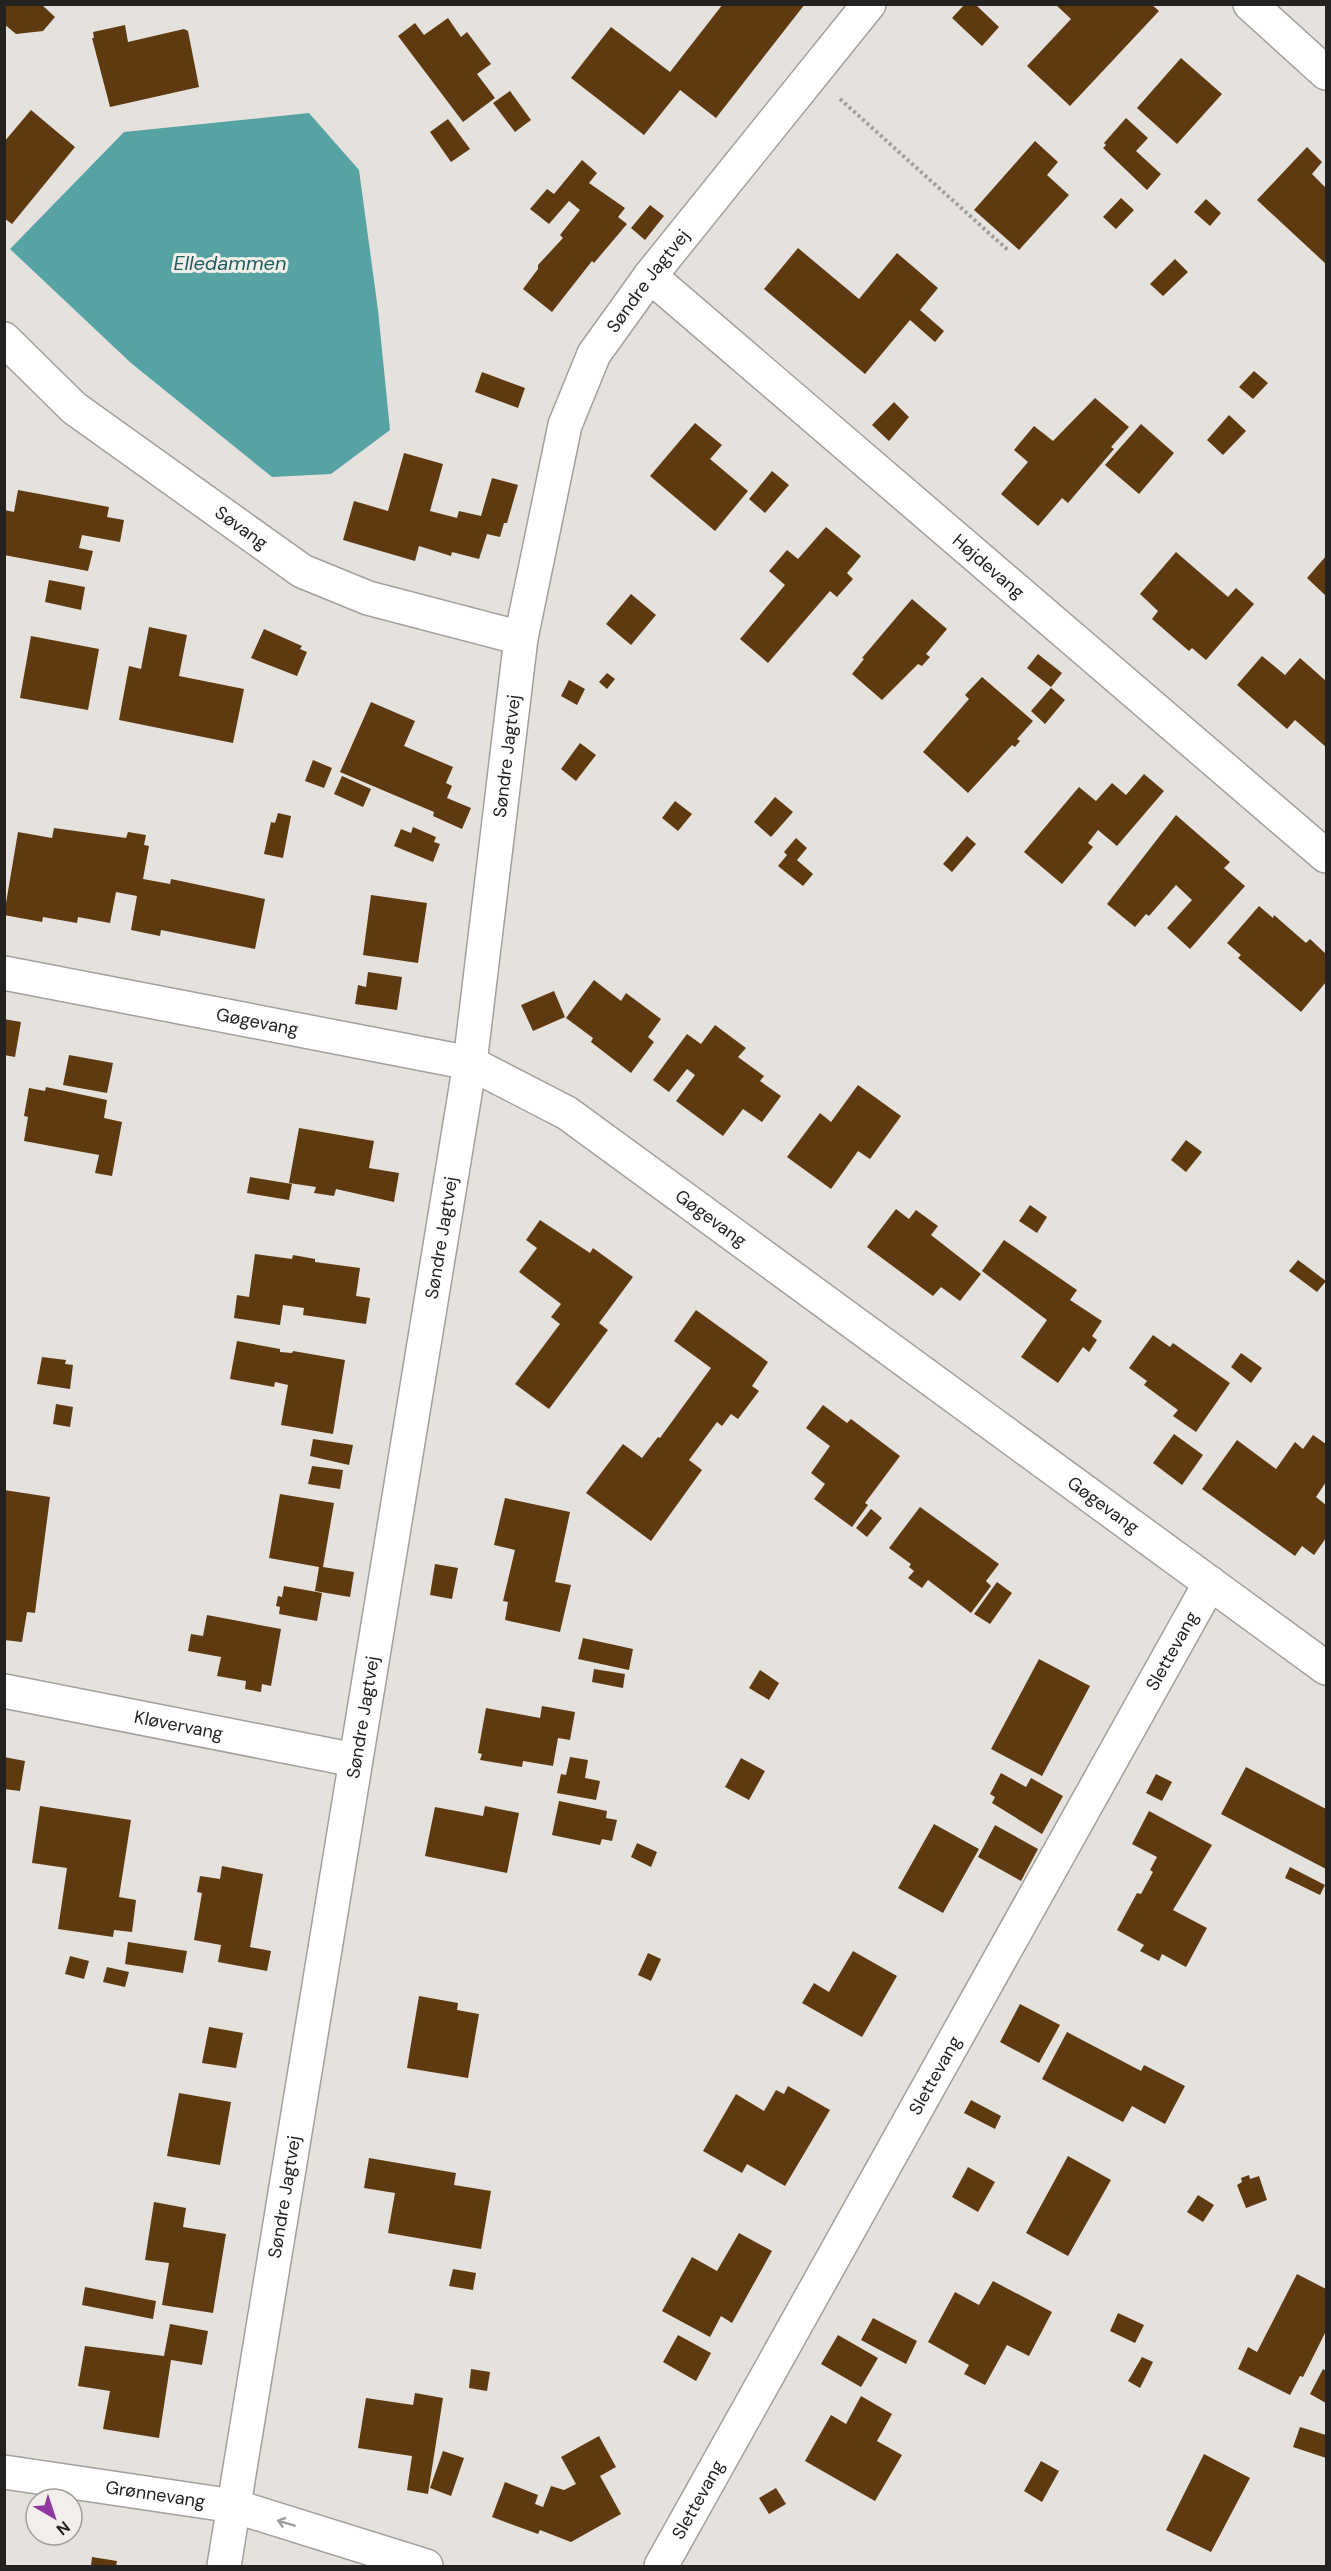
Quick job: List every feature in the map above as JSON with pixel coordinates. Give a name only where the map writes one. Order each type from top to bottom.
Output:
[{"type":"street","name":"Søndre Jagtvej","points":[[224,2566],[470,1063],[521,638],[565,425],[594,354],[650,276],[869,4]]},
{"type":"street","points":[[1250,4],[1326,73]]},
{"type":"street","name":"Højdevang","points":[[650,276],[1326,856]]},
{"type":"street","name":"Søvang","points":[[4,339],[74,408],[302,571],[368,598],[521,638]]},
{"type":"street","name":"Gøgevang","points":[[4,973],[470,1063],[567,1113],[1326,1668]]},
{"type":"street","name":"Slettevang","points":[[661,2566],[1210,1583]]},
{"type":"street","name":"Kløvervang","points":[[4,1690],[355,1760]]},
{"type":"street","name":"Grønnevang","points":[[4,2472],[234,2506]]},
{"type":"street","points":[[234,2506],[426,2566]]},
{"type":"path","points":[[813,74],[1009,251]]},
{"type":"water","name":"Elledammen","points":[[309,113],[359,170],[378,310],[390,430],[331,474],[272,477],[131,363],[10,249],[124,132]]},
{"type":"building","points":[[4,4],[41,4],[55,17],[43,31],[16,34],[4,24]]},
{"type":"building","points":[[723,4],[805,4],[716,118],[680,90],[644,135],[571,78],[611,27],[670,72]]},
{"type":"building","points":[[965,4],[975,4],[999,27],[982,46],[952,18]]},
{"type":"building","points":[[1055,4],[1151,4],[1159,11],[1070,106],[1027,66],[1071,19]]},
{"type":"building","points":[[448,18],[461,37],[467,32],[491,64],[477,74],[495,98],[463,122],[398,36],[415,23],[424,35]]},
{"type":"building","points":[[125,25],[128,42],[184,29],[188,31],[199,87],[110,107],[92,38],[94,38],[93,32]]},
{"type":"building","points":[[1181,58],[1222,94],[1177,144],[1137,108]]},
{"type":"building","points":[[510,91],[531,120],[515,132],[493,103]]},
{"type":"building","points":[[31,110],[75,147],[12,224],[4,218],[4,142]]},
{"type":"building","points":[[1126,118],[1148,138],[1136,151],[1161,174],[1147,190],[1103,148],[1106,145],[1104,143]]},
{"type":"building","points":[[448,119],[470,149],[451,162],[430,132]]},
{"type":"building","points":[[1035,141],[1058,162],[1047,175],[1069,195],[1019,250],[974,210]]},
{"type":"building","points":[[1307,147],[1322,162],[1312,174],[1326,188],[1326,264],[1257,200]]},
{"type":"building","points":[[582,160],[597,173],[589,183],[625,208],[618,217],[627,224],[594,263],[592,261],[552,312],[523,289],[538,269],[538,265],[563,238],[560,235],[580,210],[569,201],[549,224],[530,209],[547,189],[554,194]]},
{"type":"building","points":[[1121,198],[1134,210],[1116,229],[1103,217]]},
{"type":"building","points":[[1206,199],[1221,213],[1210,226],[1194,212]]},
{"type":"building","points":[[650,205],[664,216],[645,240],[631,228]]},
{"type":"building","points":[[798,248],[859,299],[897,253],[938,288],[920,310],[944,331],[935,342],[910,320],[865,374],[764,289]]},
{"type":"building","points":[[1175,259],[1188,272],[1163,296],[1150,284]]},
{"type":"building","points":[[1254,371],[1268,383],[1253,399],[1239,387]]},
{"type":"building","points":[[482,372],[525,388],[518,408],[475,392]]},
{"type":"building","points":[[1095,398],[1129,427],[1111,447],[1114,449],[1068,503],[1062,498],[1038,526],[1001,494],[1028,462],[1014,450],[1034,426],[1053,441]]},
{"type":"building","points":[[894,402],[909,417],[889,441],[872,425]]},
{"type":"building","points":[[1229,415],[1246,431],[1223,455],[1207,440]]},
{"type":"building","points":[[695,423],[722,445],[710,459],[748,491],[715,531],[650,476]]},
{"type":"building","points":[[1141,424],[1174,453],[1139,494],[1105,465]]},
{"type":"building","points":[[404,453],[443,464],[430,511],[457,518],[459,511],[481,516],[492,478],[518,485],[507,523],[504,523],[500,537],[487,534],[479,559],[452,552],[451,556],[419,546],[415,561],[343,540],[354,501],[388,511]]},
{"type":"building","points":[[772,471],[789,485],[765,513],[749,499]]},
{"type":"building","points":[[18,490],[109,507],[107,517],[124,520],[120,542],[82,535],[79,548],[93,551],[88,571],[4,555],[4,510],[14,512]]},
{"type":"building","points":[[826,527],[861,556],[847,573],[853,579],[837,597],[830,591],[768,663],[740,639],[785,585],[769,571],[787,550],[798,559]]},
{"type":"building","points":[[1176,552],[1228,597],[1236,588],[1254,604],[1206,660],[1192,648],[1189,651],[1152,619],[1158,611],[1140,594]]},
{"type":"building","points":[[1326,556],[1326,593],[1325,595],[1307,578]]},
{"type":"building","points":[[49,580],[85,587],[81,610],[45,602]]},
{"type":"building","points":[[631,594],[656,615],[631,645],[606,624]]},
{"type":"building","points":[[912,599],[947,629],[926,654],[930,657],[922,666],[918,664],[882,700],[852,674],[864,659],[862,658]]},
{"type":"building","points":[[149,627],[187,635],[179,676],[244,689],[233,743],[119,720],[129,666],[141,669]]},
{"type":"building","points":[[264,629],[302,646],[300,649],[307,652],[297,676],[251,658]]},
{"type":"building","points":[[31,636],[99,649],[88,710],[20,698]]},
{"type":"building","points":[[1038,654],[1062,673],[1051,687],[1027,668]]},
{"type":"building","points":[[1262,656],[1285,675],[1300,658],[1326,681],[1326,747],[1295,720],[1287,729],[1237,685]]},
{"type":"building","points":[[607,673],[615,679],[607,689],[599,682]]},
{"type":"building","points":[[982,677],[1033,721],[1017,739],[1020,741],[1015,747],[1012,745],[968,793],[923,752],[969,699],[965,695]]},
{"type":"building","points":[[569,680],[585,689],[577,705],[561,696]]},
{"type":"building","points":[[1051,688],[1065,700],[1045,724],[1031,711]]},
{"type":"building","points":[[371,702],[415,721],[404,746],[453,767],[446,783],[452,786],[447,798],[471,808],[462,829],[433,816],[434,812],[340,772]]},
{"type":"building","points":[[580,743],[596,755],[576,781],[561,769]]},
{"type":"building","points":[[313,760],[332,768],[324,788],[305,781]]},
{"type":"building","points":[[1144,774],[1164,791],[1117,846],[1098,830],[1088,843],[1093,847],[1062,884],[1024,852],[1079,787],[1096,801],[1112,783],[1126,795]]},
{"type":"building","points":[[342,776],[371,789],[363,807],[334,794]]},
{"type":"building","points":[[775,797],[793,812],[771,837],[754,822]]},
{"type":"building","points":[[675,801],[692,814],[678,831],[662,818]]},
{"type":"building","points":[[278,813],[291,816],[283,858],[264,854],[271,822],[275,823]]},
{"type":"building","points":[[1176,815],[1230,862],[1224,868],[1245,886],[1190,949],[1167,928],[1192,900],[1176,885],[1149,916],[1146,914],[1135,927],[1107,904]]},
{"type":"building","points":[[413,827],[436,837],[434,842],[440,844],[433,862],[394,846],[401,829],[411,833]]},
{"type":"building","points":[[54,828],[126,838],[128,832],[146,835],[144,845],[149,846],[143,879],[170,884],[171,879],[265,899],[255,949],[161,930],[160,936],[131,930],[137,896],[116,892],[110,923],[78,917],[77,923],[43,917],[42,922],[4,915],[18,832],[52,838]]},
{"type":"building","points":[[967,836],[976,844],[952,872],[943,864]]},
{"type":"building","points":[[796,838],[807,848],[797,860],[813,874],[803,886],[778,866],[787,855],[784,852]]},
{"type":"building","points":[[371,895],[427,903],[418,963],[363,955]]},
{"type":"building","points":[[1259,906],[1273,918],[1274,915],[1306,943],[1310,939],[1326,954],[1326,982],[1301,1012],[1238,958],[1241,955],[1227,943]]},
{"type":"building","points":[[368,972],[402,977],[397,1010],[355,1004],[358,985],[366,987]]},
{"type":"building","points":[[594,980],[621,1001],[626,993],[661,1019],[648,1037],[654,1042],[631,1073],[591,1042],[593,1038],[566,1018]]},
{"type":"building","points":[[554,991],[565,1017],[533,1031],[521,1005]]},
{"type":"building","points":[[4,1019],[21,1022],[15,1057],[4,1055]]},
{"type":"building","points":[[715,1025],[746,1048],[738,1057],[764,1076],[760,1081],[781,1096],[762,1122],[743,1109],[723,1136],[676,1101],[695,1075],[687,1069],[669,1092],[653,1080],[687,1034],[701,1044]]},
{"type":"building","points":[[69,1055],[113,1063],[107,1093],[63,1085]]},
{"type":"building","points":[[858,1085],[901,1116],[870,1159],[858,1151],[831,1189],[787,1157],[820,1113],[831,1122]]},
{"type":"building","points":[[46,1087],[107,1100],[104,1118],[122,1122],[112,1176],[95,1173],[99,1155],[24,1141],[28,1117],[24,1116],[29,1088],[45,1091]]},
{"type":"building","points":[[299,1128],[374,1141],[369,1168],[399,1173],[394,1202],[336,1189],[334,1196],[314,1193],[316,1187],[289,1183]]},
{"type":"building","points":[[1186,1140],[1202,1152],[1186,1172],[1171,1160]]},
{"type":"building","points":[[250,1177],[292,1184],[289,1200],[247,1193]]},
{"type":"building","points":[[1030,1205],[1047,1217],[1037,1233],[1019,1221]]},
{"type":"building","points":[[896,1209],[909,1219],[916,1210],[938,1226],[931,1235],[981,1274],[960,1301],[941,1287],[933,1296],[867,1247]]},
{"type":"building","points":[[540,1220],[590,1253],[593,1248],[633,1277],[599,1323],[608,1330],[549,1409],[515,1384],[560,1324],[551,1317],[561,1304],[519,1272],[537,1248],[526,1240]]},
{"type":"building","points":[[1004,1240],[1077,1290],[1070,1300],[1102,1321],[1092,1336],[1097,1340],[1089,1352],[1083,1347],[1058,1383],[1021,1357],[1047,1320],[982,1271]]},
{"type":"building","points":[[255,1254],[292,1259],[293,1255],[315,1259],[315,1262],[360,1268],[356,1296],[370,1298],[366,1324],[303,1315],[304,1308],[283,1305],[280,1325],[234,1318],[237,1295],[249,1297]]},
{"type":"building","points":[[1298,1260],[1326,1281],[1317,1292],[1289,1271]]},
{"type":"building","points":[[696,1310],[768,1362],[752,1386],[759,1391],[738,1419],[731,1414],[722,1426],[717,1422],[689,1460],[702,1470],[651,1541],[586,1493],[623,1444],[642,1458],[658,1437],[660,1438],[711,1368],[674,1341]]},
{"type":"building","points":[[1153,1335],[1170,1347],[1173,1343],[1230,1383],[1196,1432],[1173,1416],[1178,1410],[1144,1385],[1147,1381],[1129,1368]]},
{"type":"building","points":[[237,1341],[280,1349],[280,1352],[292,1353],[293,1351],[345,1360],[333,1434],[281,1425],[288,1385],[275,1382],[274,1387],[230,1379]]},
{"type":"building","points":[[1241,1353],[1262,1368],[1251,1383],[1231,1367]]},
{"type":"building","points":[[42,1357],[66,1360],[65,1364],[73,1365],[70,1389],[37,1384]]},
{"type":"building","points":[[56,1404],[73,1407],[70,1427],[53,1424]]},
{"type":"building","points":[[823,1405],[847,1423],[851,1419],[900,1456],[865,1503],[868,1505],[852,1527],[814,1499],[825,1484],[811,1473],[830,1446],[806,1428]]},
{"type":"building","points":[[1174,1434],[1203,1455],[1182,1485],[1153,1463]]},
{"type":"building","points":[[1313,1435],[1326,1444],[1326,1482],[1316,1497],[1326,1505],[1326,1538],[1314,1555],[1302,1546],[1295,1556],[1202,1489],[1237,1440],[1276,1469],[1295,1442],[1303,1449]]},
{"type":"building","points":[[313,1439],[353,1445],[349,1465],[310,1456]]},
{"type":"building","points":[[312,1466],[343,1470],[340,1489],[308,1484]]},
{"type":"building","points":[[4,1490],[50,1497],[35,1613],[27,1612],[22,1642],[4,1640]]},
{"type":"building","points":[[280,1494],[334,1503],[323,1567],[354,1572],[350,1597],[315,1591],[319,1567],[269,1558]]},
{"type":"building","points":[[505,1498],[570,1512],[555,1582],[571,1585],[560,1632],[505,1620],[508,1602],[503,1601],[515,1550],[494,1545]]},
{"type":"building","points":[[920,1507],[999,1564],[986,1581],[991,1586],[971,1613],[928,1580],[922,1588],[908,1578],[914,1571],[909,1567],[911,1564],[889,1548]]},
{"type":"building","points":[[871,1509],[882,1518],[867,1537],[856,1528]]},
{"type":"building","points":[[435,1564],[458,1568],[452,1599],[430,1595]]},
{"type":"building","points":[[997,1582],[1012,1593],[990,1624],[974,1614]]},
{"type":"building","points":[[284,1586],[322,1593],[317,1621],[279,1614],[280,1607],[276,1606],[278,1596],[282,1597]]},
{"type":"building","points":[[207,1615],[281,1629],[271,1686],[262,1684],[261,1692],[245,1689],[246,1681],[217,1676],[221,1657],[188,1651],[191,1634],[203,1636]]},
{"type":"building","points":[[583,1638],[633,1649],[629,1670],[578,1659]]},
{"type":"building","points":[[1039,1659],[1090,1686],[1042,1776],[991,1749]]},
{"type":"building","points":[[594,1669],[625,1674],[623,1688],[592,1682]]},
{"type":"building","points":[[760,1670],[779,1683],[769,1700],[749,1688]]},
{"type":"building","points":[[542,1706],[575,1712],[570,1740],[558,1738],[553,1766],[523,1761],[522,1767],[480,1760],[482,1754],[478,1753],[486,1708],[540,1718]]},
{"type":"building","points":[[4,1757],[25,1761],[20,1791],[4,1789]]},
{"type":"building","points":[[570,1757],[588,1760],[585,1778],[600,1781],[596,1800],[557,1793],[561,1774],[566,1775]]},
{"type":"building","points":[[741,1758],[765,1771],[749,1800],[725,1787]]},
{"type":"building","points":[[1246,1767],[1326,1809],[1326,1869],[1221,1814]]},
{"type":"building","points":[[1001,1773],[1026,1787],[1031,1778],[1063,1796],[1042,1834],[992,1803],[995,1797],[990,1794]]},
{"type":"building","points":[[1156,1774],[1172,1782],[1162,1801],[1146,1793]]},
{"type":"building","points":[[559,1801],[607,1811],[606,1818],[617,1820],[612,1841],[602,1839],[600,1845],[552,1835]]},
{"type":"building","points":[[40,1806],[131,1820],[119,1897],[136,1900],[132,1932],[114,1930],[113,1937],[58,1929],[67,1868],[32,1863]]},
{"type":"building","points":[[485,1806],[519,1813],[507,1873],[425,1856],[435,1807],[483,1816]]},
{"type":"building","points":[[1149,1811],[1212,1845],[1173,1910],[1207,1928],[1186,1967],[1162,1954],[1159,1961],[1140,1951],[1144,1945],[1117,1930],[1137,1893],[1141,1894],[1153,1872],[1150,1870],[1157,1857],[1132,1844]]},
{"type":"building","points":[[934,1824],[979,1849],[943,1913],[898,1888]]},
{"type":"building","points":[[995,1825],[1038,1849],[1021,1881],[978,1857]]},
{"type":"building","points":[[637,1843],[657,1852],[651,1867],[631,1857]]},
{"type":"building","points":[[222,1866],[263,1874],[250,1947],[271,1951],[267,1971],[218,1962],[221,1945],[194,1940],[202,1893],[197,1892],[200,1876],[220,1879]]},
{"type":"building","points":[[1290,1867],[1325,1885],[1320,1895],[1285,1878]]},
{"type":"building","points":[[128,1942],[187,1951],[183,1973],[125,1964]]},
{"type":"building","points":[[853,1951],[897,1976],[862,2037],[802,2003],[814,1983],[829,1992]]},
{"type":"building","points":[[648,1953],[661,1959],[651,1981],[638,1975]]},
{"type":"building","points":[[70,1956],[89,1961],[84,1979],[65,1974]]},
{"type":"building","points":[[107,1967],[129,1972],[125,1987],[103,1982]]},
{"type":"building","points":[[419,1996],[458,2003],[457,2010],[479,2014],[468,2078],[407,2068]]},
{"type":"building","points":[[1020,2004],[1060,2025],[1039,2063],[1000,2042]]},
{"type":"building","points":[[209,2027],[243,2033],[236,2068],[202,2063]]},
{"type":"building","points":[[1067,2032],[1141,2071],[1144,2065],[1185,2086],[1165,2124],[1132,2106],[1123,2122],[1042,2079]]},
{"type":"building","points":[[788,2086],[830,2110],[785,2186],[747,2164],[742,2173],[703,2151],[736,2094],[764,2111],[776,2090],[784,2094]]},
{"type":"building","points":[[179,2093],[231,2102],[220,2165],[167,2156]]},
{"type":"building","points":[[971,2100],[1001,2116],[995,2129],[964,2113]]},
{"type":"building","points":[[1068,2156],[1111,2180],[1068,2256],[1026,2233]]},
{"type":"building","points":[[369,2158],[456,2173],[454,2185],[491,2191],[481,2249],[388,2233],[395,2193],[364,2188]]},
{"type":"building","points":[[968,2167],[995,2182],[978,2212],[952,2197]]},
{"type":"building","points":[[1249,2175],[1250,2179],[1259,2176],[1267,2200],[1246,2208],[1237,2185],[1242,2182],[1241,2178]]},
{"type":"building","points":[[1198,2195],[1214,2205],[1203,2222],[1187,2212]]},
{"type":"building","points":[[154,2202],[186,2208],[183,2227],[226,2234],[213,2313],[162,2305],[169,2263],[145,2260]]},
{"type":"building","points":[[739,2233],[772,2251],[732,2323],[721,2316],[710,2337],[662,2311],[692,2257],[717,2271]]},
{"type":"building","points":[[453,2269],[476,2273],[473,2290],[449,2286]]},
{"type":"building","points":[[1297,2274],[1326,2289],[1326,2331],[1303,2377],[1300,2376],[1290,2395],[1238,2369],[1248,2347],[1257,2352]]},
{"type":"building","points":[[993,2281],[1052,2312],[1029,2356],[1007,2345],[985,2385],[964,2374],[969,2365],[928,2342],[955,2292],[979,2305]]},
{"type":"building","points":[[85,2287],[156,2301],[153,2319],[82,2305]]},
{"type":"building","points":[[1118,2313],[1144,2325],[1135,2343],[1110,2331]]},
{"type":"building","points":[[873,2318],[917,2341],[906,2364],[861,2340]]},
{"type":"building","points":[[170,2324],[208,2331],[202,2365],[171,2360],[159,2438],[103,2429],[110,2391],[78,2386],[85,2346],[164,2356]]},
{"type":"building","points":[[678,2335],[711,2353],[696,2381],[663,2362]]},
{"type":"building","points":[[838,2335],[878,2358],[861,2387],[821,2364]]},
{"type":"building","points":[[1142,2357],[1153,2362],[1140,2388],[1128,2381]]},
{"type":"building","points":[[471,2369],[490,2372],[487,2391],[469,2388]]},
{"type":"building","points":[[1323,2369],[1326,2371],[1326,2403],[1310,2394]]},
{"type":"building","points":[[415,2393],[443,2398],[428,2494],[407,2490],[412,2456],[358,2448],[366,2398],[413,2405]]},
{"type":"building","points":[[861,2396],[892,2414],[877,2441],[902,2455],[875,2501],[805,2461],[831,2415],[846,2424]]},
{"type":"building","points":[[1300,2427],[1326,2435],[1326,2458],[1293,2447]]},
{"type":"building","points":[[599,2436],[616,2467],[600,2476],[621,2514],[571,2542],[540,2530],[538,2534],[492,2517],[505,2482],[538,2495],[535,2504],[543,2507],[551,2486],[564,2490],[576,2484],[561,2457]]},
{"type":"building","points":[[443,2451],[464,2458],[451,2496],[430,2488]]},
{"type":"building","points":[[1204,2454],[1250,2478],[1211,2552],[1166,2530]]},
{"type":"building","points":[[1041,2461],[1059,2471],[1042,2502],[1024,2491]]},
{"type":"building","points":[[776,2488],[786,2504],[769,2514],[759,2498]]},
{"type":"building","points":[[92,2557],[117,2561],[116,2566],[91,2566]]}]
